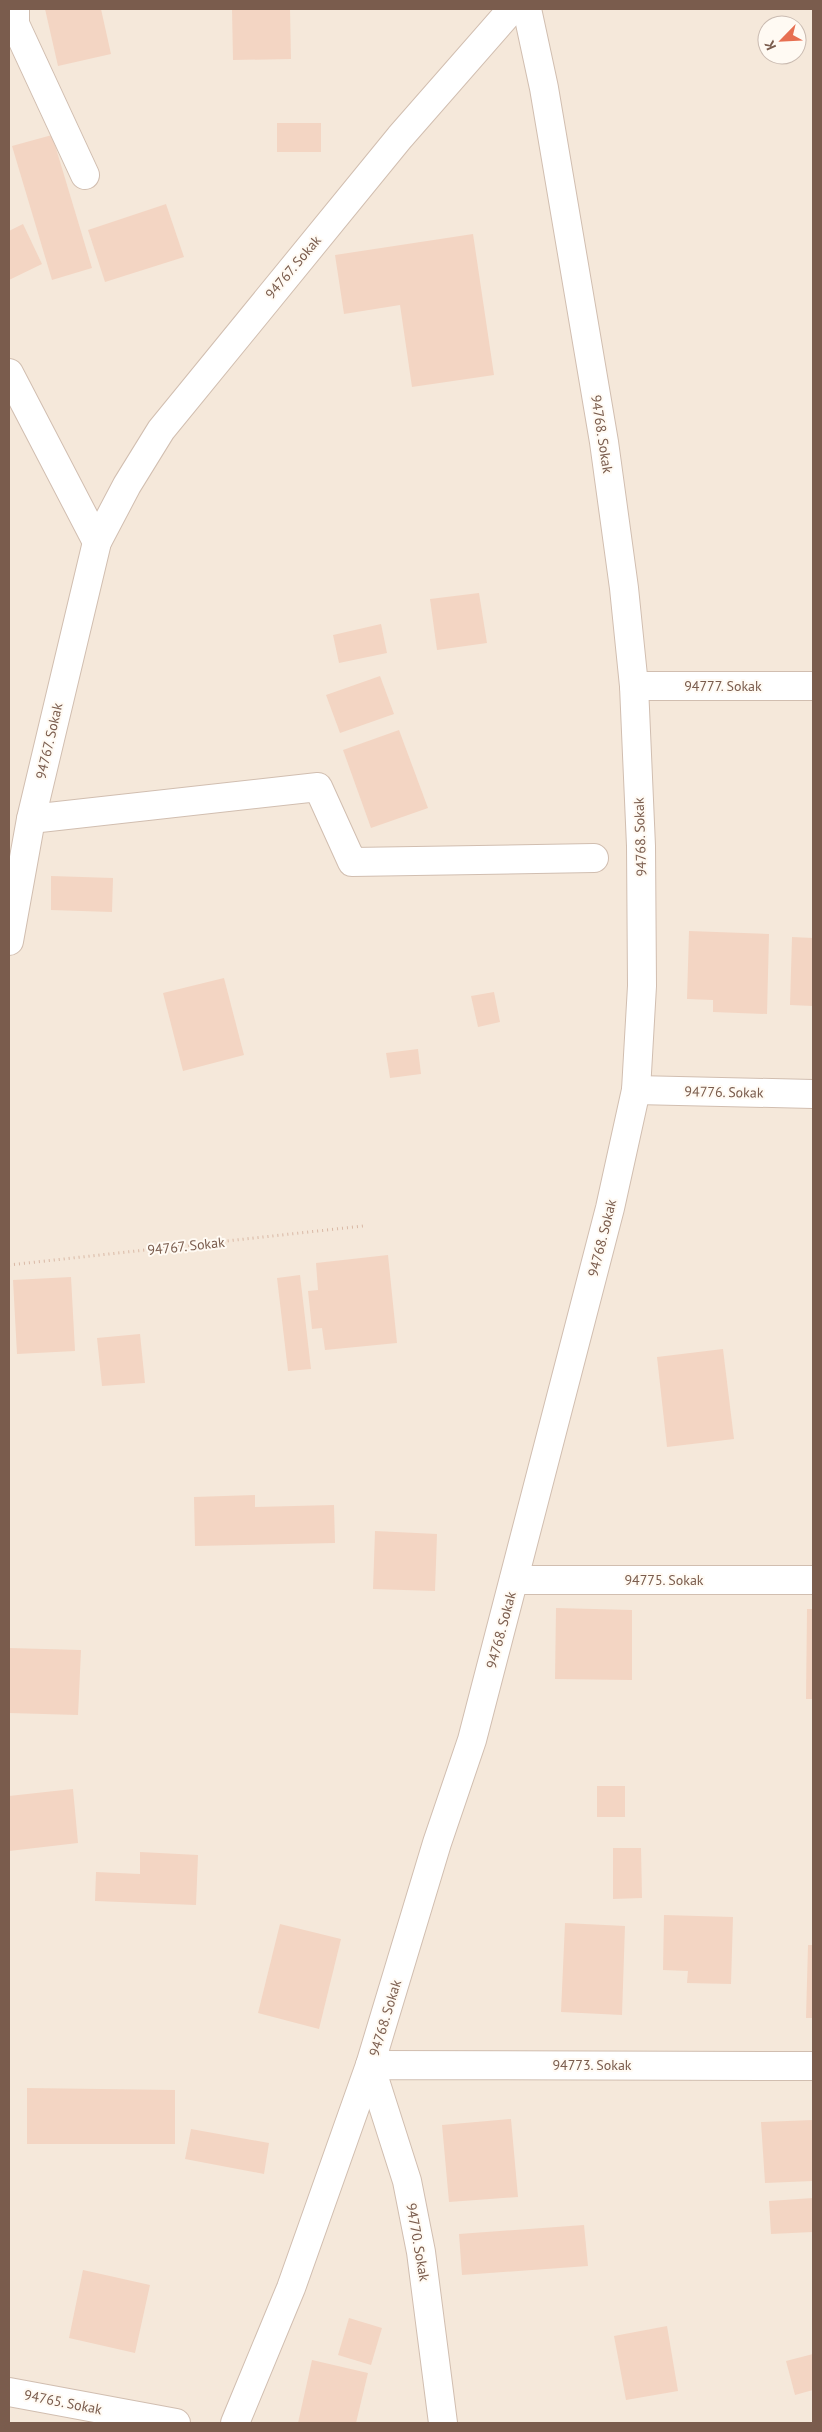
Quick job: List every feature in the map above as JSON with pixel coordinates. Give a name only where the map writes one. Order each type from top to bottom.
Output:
[{"type":"street","points":[[15,9],[15,24],[84,175]]},
{"type":"street","name":"94767. Sokak","points":[[9,941],[31,819],[97,542],[127,485],[160,430],[400,137],[512,9]]},
{"type":"street","name":"94768. Sokak","points":[[235,2423],[291,2288],[370,2065],[437,1843],[472,1740],[610,1208],[636,1090],[642,986],[641,846],[634,686],[624,588],[604,442],[544,88],[527,9]]},
{"type":"street","points":[[9,373],[97,542]]},
{"type":"street","name":"94777. Sokak","points":[[634,686],[813,686]]},
{"type":"street","points":[[31,819],[318,787],[352,862],[594,858]]},
{"type":"street","name":"94776. Sokak","points":[[636,1090],[813,1094]]},
{"type":"street","name":"94775. Sokak","points":[[514,1580],[813,1580]]},
{"type":"street","name":"94773. Sokak","points":[[370,2065],[813,2066]]},
{"type":"street","name":"94770. Sokak","points":[[370,2065],[407,2181],[421,2252],[443,2423]]},
{"type":"street","name":"94765. Sokak","points":[[9,2392],[176,2423]]},
{"type":"path","name":"94767. Sokak","points":[[9,1265],[363,1226]]},
{"type":"shaded area","points":[[9,9],[813,9],[813,2423],[9,2423]]},
{"type":"building","points":[[45,9],[101,9],[111,54],[58,66]]},
{"type":"building","points":[[232,9],[290,9],[291,59],[233,60]]},
{"type":"building","points":[[277,123],[321,123],[321,152],[277,152]]},
{"type":"building","points":[[52,135],[92,268],[52,280],[12,146]]},
{"type":"building","points":[[166,204],[184,257],[105,282],[88,230]]},
{"type":"building","points":[[23,224],[42,264],[9,280],[9,231]]},
{"type":"building","points":[[473,234],[494,375],[412,387],[400,305],[344,314],[335,255]]},
{"type":"building","points":[[479,593],[487,643],[437,650],[430,599]]},
{"type":"building","points":[[381,624],[387,653],[339,663],[333,635]]},
{"type":"building","points":[[380,676],[394,714],[340,733],[326,695]]},
{"type":"building","points":[[399,730],[428,808],[371,828],[343,750]]},
{"type":"building","points":[[51,876],[113,878],[112,912],[51,910]]},
{"type":"building","points":[[689,931],[769,934],[767,1014],[713,1012],[713,1000],[687,999]]},
{"type":"building","points":[[792,937],[813,938],[813,1006],[790,1005]]},
{"type":"building","points":[[224,978],[244,1055],[183,1071],[163,993]]},
{"type":"building","points":[[494,992],[500,1022],[478,1027],[471,996]]},
{"type":"building","points":[[418,1049],[421,1074],[390,1078],[386,1053]]},
{"type":"building","points":[[388,1255],[397,1343],[325,1350],[322,1328],[312,1329],[308,1291],[318,1290],[316,1263]]},
{"type":"building","points":[[300,1275],[311,1369],[288,1371],[277,1278]]},
{"type":"building","points":[[71,1277],[75,1351],[17,1354],[13,1280]]},
{"type":"building","points":[[140,1334],[145,1383],[102,1386],[97,1338]]},
{"type":"building","points":[[723,1349],[734,1439],[667,1447],[657,1357]]},
{"type":"building","points":[[255,1495],[255,1507],[334,1505],[335,1543],[195,1546],[194,1497]]},
{"type":"building","points":[[375,1531],[437,1534],[435,1591],[373,1589]]},
{"type":"building","points":[[556,1608],[632,1610],[632,1680],[555,1679]]},
{"type":"building","points":[[807,1609],[813,1609],[813,1699],[806,1699]]},
{"type":"building","points":[[9,1648],[81,1650],[78,1715],[9,1713]]},
{"type":"building","points":[[597,1786],[625,1786],[625,1817],[597,1817]]},
{"type":"building","points":[[73,1789],[78,1843],[9,1851],[9,1796]]},
{"type":"building","points":[[613,1848],[641,1848],[642,1898],[613,1899]]},
{"type":"building","points":[[140,1852],[198,1855],[196,1905],[95,1901],[96,1872],[140,1874]]},
{"type":"building","points":[[664,1915],[733,1917],[731,1984],[687,1983],[688,1971],[663,1970]]},
{"type":"building","points":[[565,1923],[625,1926],[622,2015],[561,2012]]},
{"type":"building","points":[[280,1924],[341,1939],[319,2029],[258,2013]]},
{"type":"building","points":[[808,1945],[813,1945],[813,2018],[806,2018]]},
{"type":"building","points":[[27,2088],[175,2090],[175,2144],[27,2144]]},
{"type":"building","points":[[511,2119],[518,2197],[449,2202],[442,2125]]},
{"type":"building","points":[[813,2120],[813,2181],[765,2183],[761,2122]]},
{"type":"building","points":[[191,2129],[269,2143],[264,2174],[185,2159]]},
{"type":"building","points":[[813,2198],[813,2232],[771,2234],[769,2201]]},
{"type":"building","points":[[584,2225],[588,2266],[462,2275],[459,2234]]},
{"type":"building","points":[[83,2270],[150,2285],[135,2353],[69,2338]]},
{"type":"building","points":[[349,2318],[382,2328],[371,2365],[338,2355]]},
{"type":"building","points":[[667,2326],[678,2391],[626,2400],[614,2336]]},
{"type":"building","points":[[813,2354],[813,2390],[795,2395],[786,2361]]},
{"type":"building","points":[[312,2360],[368,2373],[356,2423],[298,2423]]}]
